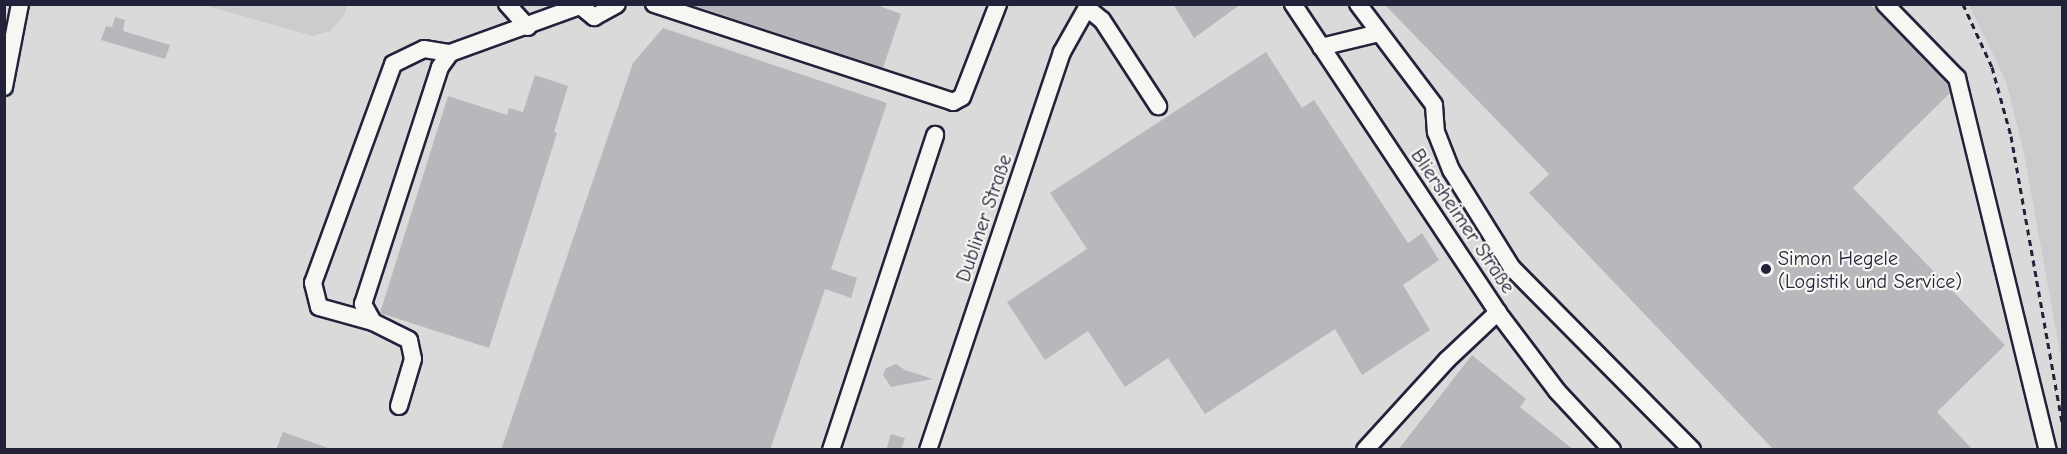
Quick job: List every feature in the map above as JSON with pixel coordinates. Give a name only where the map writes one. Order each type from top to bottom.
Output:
[{"type":"street","points":[[4,87],[20,4]]},
{"type":"street","points":[[507,4],[528,27]]},
{"type":"street","points":[[399,406],[413,359],[409,340],[373,322],[319,307],[313,283],[393,64],[424,49],[450,53],[528,27],[579,5],[594,17],[617,4]]},
{"type":"street","points":[[654,4],[953,102],[962,97],[998,4]]},
{"type":"street","name":"Bliersheimer Straße","points":[[1293,4],[1498,312],[1557,391],[1612,450]]},
{"type":"street","points":[[1358,4],[1434,105],[1436,132],[1451,170],[1512,268],[1692,450]]},
{"type":"street","points":[[1885,4],[1958,78],[2048,450]]},
{"type":"street","points":[[1088,6],[1102,20],[1158,106]]},
{"type":"street","name":"Dubliner Straße","points":[[928,450],[1062,52],[1088,6]]},
{"type":"street","points":[[1321,47],[1379,33]]},
{"type":"street","points":[[373,322],[363,304],[440,67],[450,53]]},
{"type":"street","points":[[831,450],[936,135]]},
{"type":"street","points":[[1365,450],[1447,360],[1498,312]]},
{"type":"path","points":[[1963,4],[1992,68],[2012,136],[2062,421]]},
{"type":"shaded area","points":[[4,5],[1969,5],[2006,82],[2023,149],[2062,365],[2062,449],[5,449]]},
{"type":"shaded area","points":[[204,5],[347,5],[344,16],[330,31],[313,36]]},
{"type":"shaded area","points":[[1969,5],[2062,5],[2062,365],[2023,149],[2006,82]]},
{"type":"building","points":[[689,4],[874,4],[901,14],[883,68]]},
{"type":"building","points":[[1173,4],[1241,4],[1194,38]]},
{"type":"building","name":"Simon Hegele (Logistik und Service)","points":[[1384,4],[1870,4],[1948,85],[1950,93],[1853,188],[2005,345],[1937,412],[1973,450],[1774,450],[1529,193],[1549,174]]},
{"type":"building","points":[[115,17],[125,20],[123,31],[170,45],[165,59],[101,40],[106,26],[112,27]]},
{"type":"building","points":[[663,28],[887,103],[831,269],[857,278],[851,298],[825,289],[770,450],[501,450],[633,63]]},
{"type":"building","points":[[1266,52],[1302,108],[1314,100],[1408,243],[1422,233],[1439,260],[1403,285],[1430,330],[1362,375],[1335,329],[1205,414],[1168,358],[1125,387],[1088,331],[1045,360],[1007,302],[1087,249],[1050,193]]},
{"type":"building","points":[[535,75],[568,86],[554,132],[557,133],[489,348],[380,313],[448,96],[507,115],[509,108],[523,112]]},
{"type":"building","points":[[1472,355],[1526,399],[1520,407],[1574,450],[1398,450]]},
{"type":"building","points":[[896,364],[905,370],[933,379],[891,387],[883,375],[886,368]]},
{"type":"building","points":[[283,432],[328,448],[327,450],[276,450]]},
{"type":"building","points":[[891,434],[905,438],[901,450],[886,450]]},
{"type":"place","name":"Simon Hegele (Logistik und Service)","points":[[1766,269]]}]
